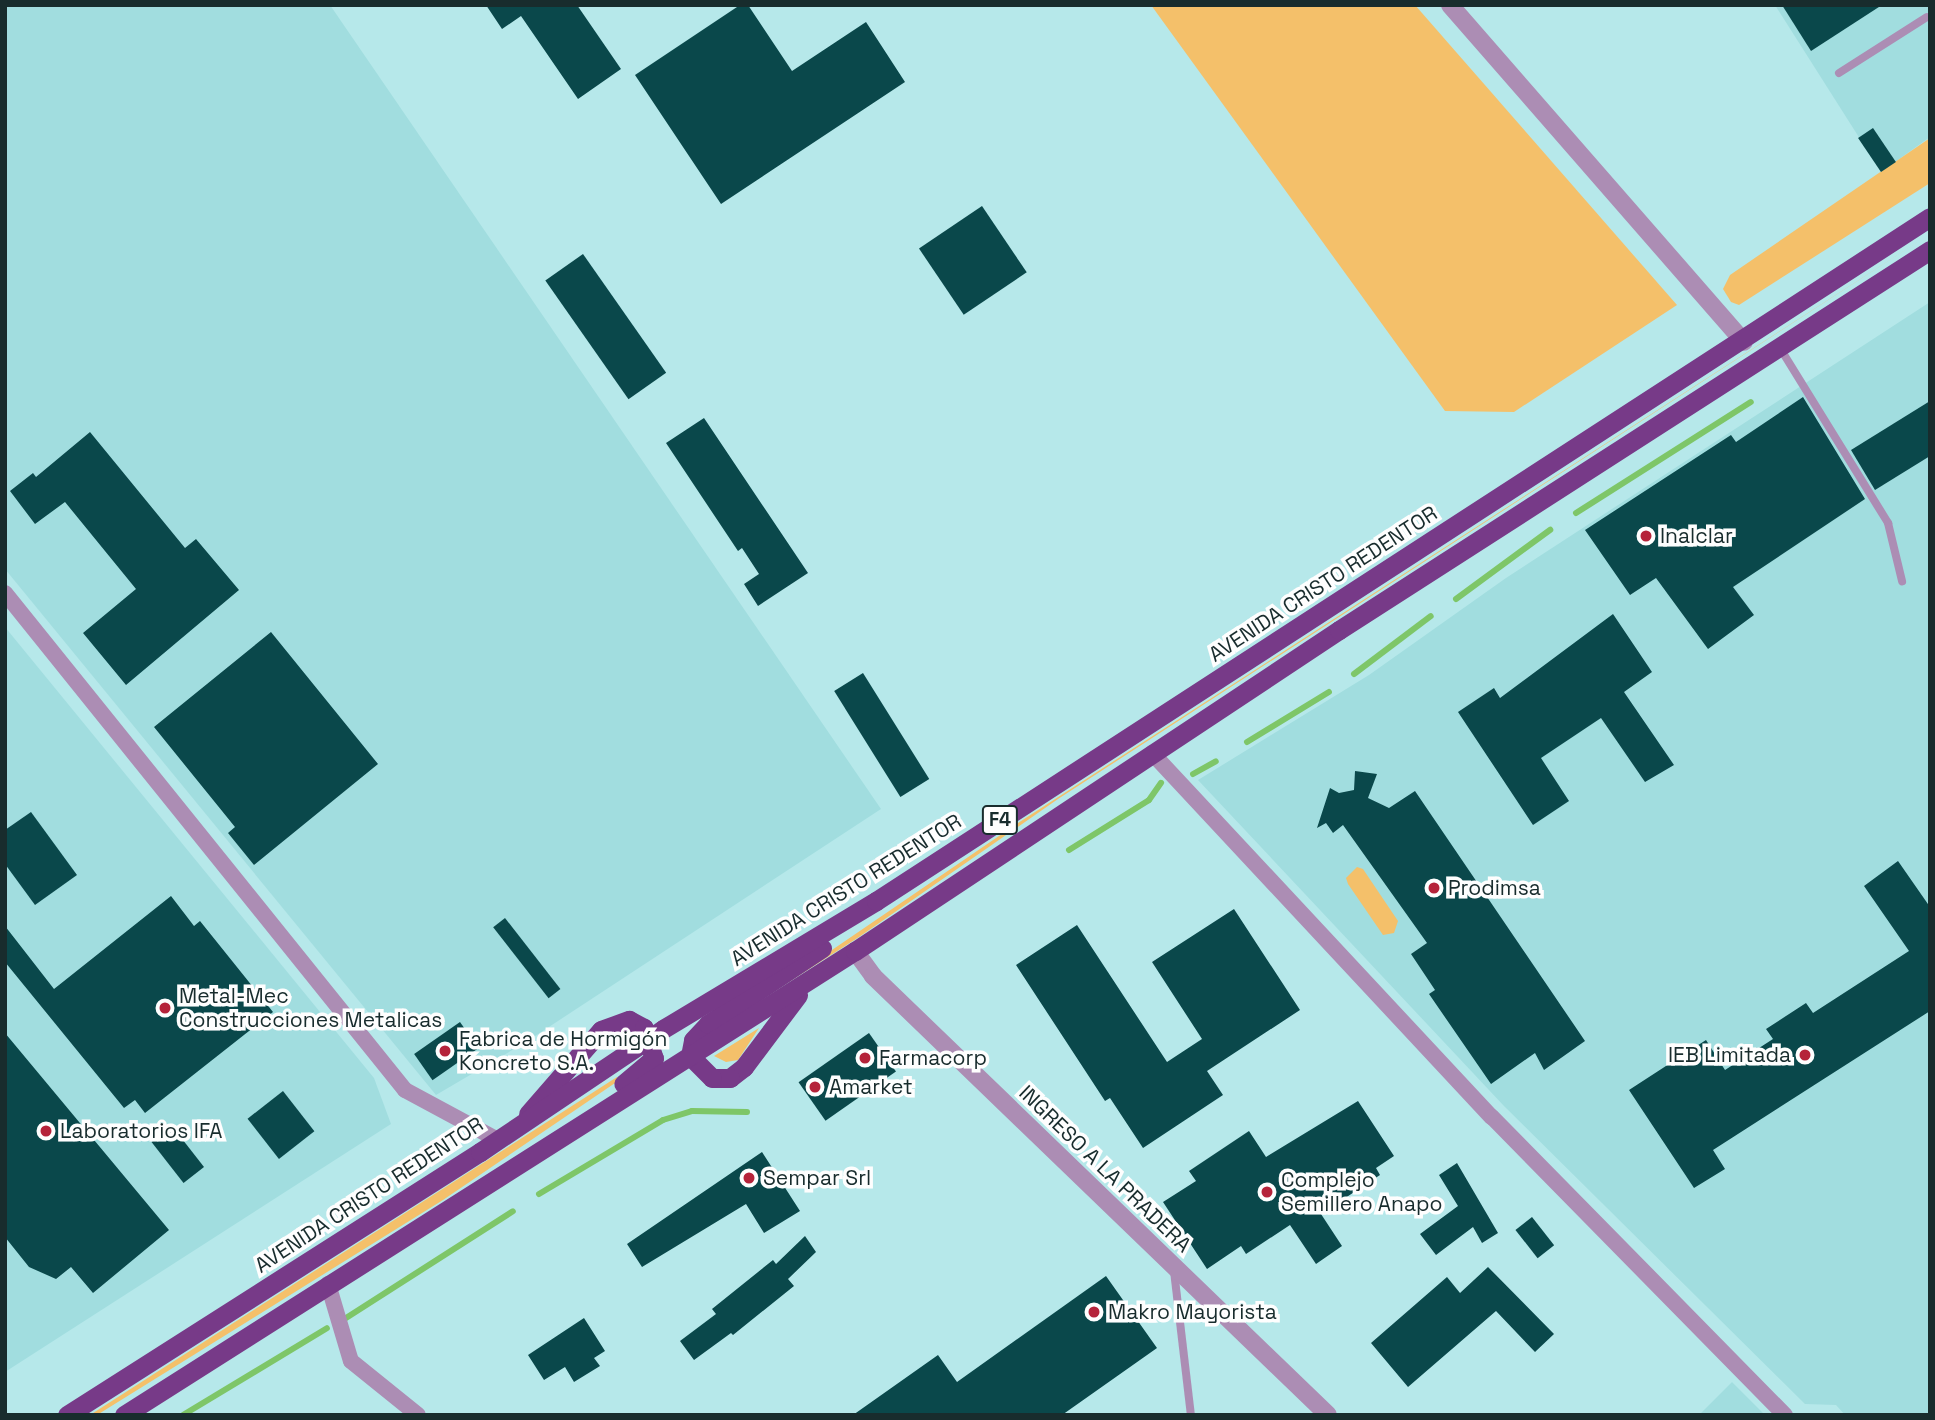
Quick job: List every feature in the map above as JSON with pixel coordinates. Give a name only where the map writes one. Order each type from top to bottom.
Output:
[{"type":"highway","name":"AVENIDA CRISTO REDENTOR","points":[[67,1415],[651,1040],[876,901],[1744,342],[1930,217]]},
{"type":"highway","name":"F4","points":[[133,1412],[328,1284],[855,951],[1152,753],[1930,250]]},
{"type":"highway","points":[[816,976],[736,1075],[725,1080],[712,1078],[690,1056],[694,1041],[708,1024],[834,940],[876,901]]},
{"type":"highway","points":[[505,1173],[561,1124],[652,1064],[651,1040],[644,1028],[629,1020],[601,1030],[519,1126]]},
{"type":"street","points":[[1450,5],[1744,342]]},
{"type":"street","points":[[5,593],[405,1090],[498,1140]]},
{"type":"street","points":[[1152,753],[1484,1108],[1785,1415]]},
{"type":"street","name":"INGRESO A LA PRADERA","points":[[855,951],[873,976],[1328,1415]]},
{"type":"street","points":[[328,1284],[351,1361],[418,1415]]},
{"type":"lane","points":[[1839,73],[1927,17]]},
{"type":"lane","points":[[1780,348],[1888,523],[1902,581]]},
{"type":"lane","points":[[1174,1268],[1191,1415]]},
{"type":"shaded area","points":[[5,5],[330,5],[881,809],[526,1042],[436,1095],[5,569]]},
{"type":"shaded area","points":[[1151,5],[1415,5],[1677,305],[1514,412],[1445,411]]},
{"type":"shaded area","points":[[1775,5],[1930,5],[1930,137],[1881,172]]},
{"type":"shaded area","points":[[1930,138],[1930,183],[1739,305],[1731,302],[1723,289],[1730,275]]},
{"type":"shaded area","points":[[1930,234],[1058,799],[859,937],[719,1027],[1018,823]]},
{"type":"shaded area","points":[[1930,302],[1930,1415],[1845,1415],[1836,1405],[1805,1404],[1504,1106],[1198,780],[1369,675],[1506,578]]},
{"type":"shaded area","points":[[5,627],[374,1078],[391,1124],[5,1372]]},
{"type":"shaded area","points":[[1357,867],[1363,869],[1398,921],[1394,933],[1383,935],[1348,884],[1346,878]]},
{"type":"shaded area","points":[[759,1028],[738,1060],[726,1062],[714,1056]]},
{"type":"shaded area","points":[[617,1077],[618,1081],[443,1200],[97,1415],[90,1415]]},
{"type":"shaded area","points":[[1732,1382],[1765,1415],[1699,1415]]},
{"type":"building","points":[[486,5],[577,5],[621,69],[578,99],[521,16],[502,29]]},
{"type":"building","points":[[740,5],[748,5],[792,71],[866,22],[905,82],[721,204],[635,75]]},
{"type":"building","points":[[1782,5],[1882,5],[1811,51]]},
{"type":"building","points":[[1873,128],[1896,162],[1881,172],[1858,138]]},
{"type":"building","points":[[982,206],[1027,272],[964,315],[919,248]]},
{"type":"building","points":[[583,254],[666,373],[628,399],[545,280]]},
{"type":"building","points":[[1803,397],[1865,499],[1733,587],[1754,615],[1708,649],[1656,578],[1630,595],[1585,530],[1731,435],[1736,442]]},
{"type":"building","points":[[1930,401],[1930,456],[1875,490],[1851,450]]},
{"type":"building","points":[[704,418],[808,573],[758,606],[744,584],[759,574],[742,548],[738,551],[666,443]]},
{"type":"building","points":[[90,432],[185,548],[196,539],[239,590],[126,685],[83,633],[136,589],[65,502],[35,524],[10,491],[33,473],[36,477]]},
{"type":"building","points":[[1613,614],[1652,672],[1624,692],[1674,765],[1645,782],[1601,718],[1541,758],[1569,801],[1533,825],[1458,712],[1494,688],[1500,698]]},
{"type":"building","points":[[271,632],[378,764],[254,865],[228,833],[235,827],[154,727]]},
{"type":"building","points":[[863,673],[929,779],[900,797],[834,691]]},
{"type":"building","name":"Prodimsa","points":[[1355,771],[1377,774],[1368,798],[1389,808],[1415,791],[1585,1041],[1544,1070],[1535,1053],[1491,1084],[1429,994],[1435,990],[1411,954],[1427,943],[1343,825],[1333,833],[1326,823],[1317,828],[1330,788],[1339,793],[1354,790]]},
{"type":"building","points":[[31,812],[77,875],[35,905],[5,864],[5,830]]},
{"type":"building","name":"IEB Limitada","points":[[1898,861],[1930,907],[1930,1011],[1713,1150],[1725,1169],[1694,1188],[1629,1090],[1706,1040],[1725,1070],[1773,1039],[1766,1029],[1806,1003],[1813,1013],[1909,951],[1864,886]]},
{"type":"building","name":"Metal-Mec Construcciones Metalicas","points":[[171,896],[194,926],[200,921],[273,1012],[145,1113],[135,1100],[124,1108],[5,962],[5,926],[54,989]]},
{"type":"building","points":[[1234,909],[1300,1010],[1207,1071],[1223,1095],[1143,1148],[1110,1098],[1105,1101],[1016,965],[1077,925],[1167,1062],[1202,1039],[1152,962]]},
{"type":"building","points":[[505,918],[560,989],[549,998],[493,927]]},
{"type":"building","name":"Fabrica de Hormigón Koncreto S.A.","points":[[460,1022],[478,1048],[432,1080],[414,1054]]},
{"type":"building","name":"Laboratorios IFA","points":[[5,1033],[169,1230],[93,1293],[71,1267],[56,1279],[29,1267],[5,1237]]},
{"type":"building","points":[[869,1033],[896,1072],[826,1121],[799,1082]]},
{"type":"building","name":"Metal-Mec Construcciones Metalicas","points":[[283,1091],[314,1131],[279,1159],[248,1119]]},
{"type":"building","name":"Complejo Semillero Anapo","points":[[1358,1101],[1394,1156],[1376,1168],[1380,1175],[1321,1214],[1342,1246],[1316,1264],[1290,1225],[1246,1254],[1241,1246],[1207,1269],[1163,1202],[1196,1181],[1189,1171],[1249,1131],[1266,1157]]},
{"type":"building","points":[[172,1126],[204,1167],[184,1183],[152,1142]]},
{"type":"building","name":"Sempar Srl","points":[[762,1152],[800,1211],[764,1233],[746,1204],[642,1267],[627,1244]]},
{"type":"building","points":[[1457,1163],[1498,1233],[1482,1243],[1473,1227],[1436,1255],[1420,1234],[1458,1206],[1439,1175]]},
{"type":"building","points":[[1532,1217],[1554,1245],[1538,1258],[1515,1230]]},
{"type":"building","points":[[805,1236],[816,1252],[788,1279],[794,1286],[733,1335],[731,1333],[694,1360],[680,1341],[716,1314],[712,1309],[773,1260],[776,1264]]},
{"type":"building","points":[[1488,1267],[1554,1334],[1535,1352],[1496,1311],[1408,1387],[1371,1343],[1447,1277],[1460,1293]]},
{"type":"building","name":"Makro Mayorista","points":[[1106,1276],[1157,1348],[1062,1415],[853,1415],[938,1355],[957,1382]]},
{"type":"building","points":[[584,1318],[605,1351],[594,1358],[600,1366],[574,1382],[565,1367],[544,1380],[528,1355]]},
{"type":"waterway","points":[[1576,513],[1751,402]]},
{"type":"waterway","points":[[1456,599],[1550,530]]},
{"type":"waterway","points":[[1354,674],[1431,616]]},
{"type":"waterway","points":[[1247,742],[1329,692]]},
{"type":"waterway","points":[[1193,774],[1216,761]]},
{"type":"waterway","points":[[1069,850],[1149,800],[1161,783]]},
{"type":"waterway","points":[[539,1194],[663,1120],[692,1111],[747,1112]]},
{"type":"waterway","points":[[346,1318],[513,1211]]},
{"type":"waterway","points":[[183,1415],[327,1328]]},
{"type":"place","name":"Inalclar","points":[[1646,536]]},
{"type":"place","name":"Prodimsa","points":[[1434,888]]},
{"type":"place","name":"Metal-Mec Construcciones Metalicas","points":[[165,1008]]},
{"type":"place","name":"Fabrica de Hormigón Koncreto S.A.","points":[[445,1051]]},
{"type":"place","name":"IEB Limitada","points":[[1805,1055]]},
{"type":"place","name":"Farmacorp","points":[[865,1058]]},
{"type":"place","name":"Amarket","points":[[815,1087]]},
{"type":"place","name":"Laboratorios IFA","points":[[46,1131]]},
{"type":"place","name":"Sempar Srl","points":[[749,1178]]},
{"type":"place","name":"Complejo Semillero Anapo","points":[[1267,1192]]},
{"type":"place","name":"Makro Mayorista","points":[[1094,1312]]}]
